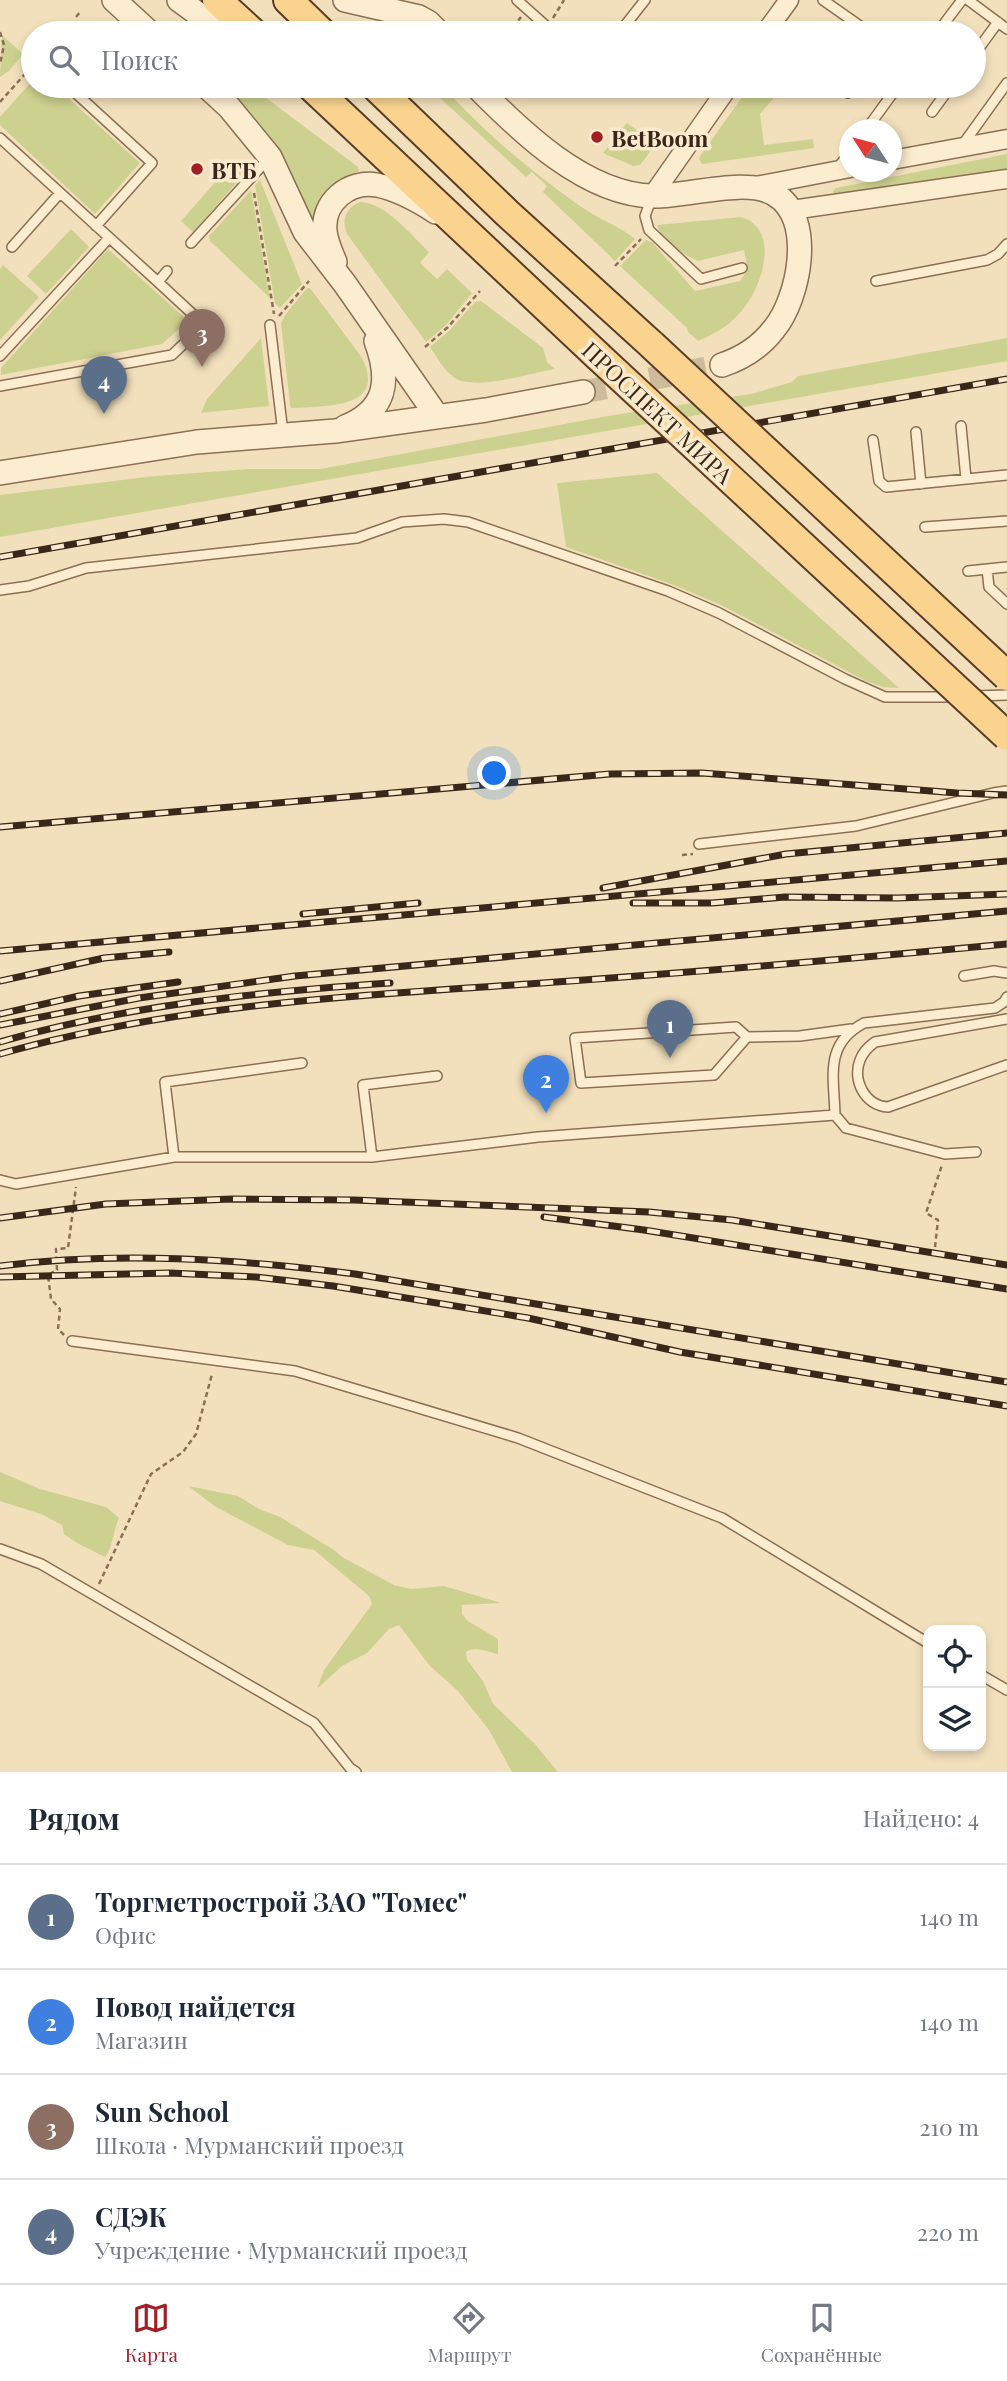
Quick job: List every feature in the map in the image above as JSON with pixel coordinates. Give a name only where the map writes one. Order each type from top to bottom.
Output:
[{"type":"main road","points":[[217,0],[240,21]]},
{"type":"main road","points":[[288,0],[310,21]]},
{"type":"main road","name":"ПРОСПЕКТ МИРА","points":[[324,98],[1007,736]]},
{"type":"main road","name":"ПРОСПЕКТ МИРА","points":[[388,98],[507,213],[1007,676]]},
{"type":"street","points":[[114,0],[137,21]]},
{"type":"street","points":[[179,0],[208,21]]},
{"type":"street","points":[[345,0],[426,21]]},
{"type":"street","points":[[774,21],[789,0]]},
{"type":"street","points":[[219,98],[270,156],[305,232],[345,284],[437,416]]},
{"type":"street","points":[[320,98],[334,107]]},
{"type":"street","points":[[405,98],[423,132]]},
{"type":"street","points":[[489,98],[520,128],[582,174],[609,189],[652,197],[751,187],[839,170]]},
{"type":"street","points":[[652,197],[721,98]]},
{"type":"street","points":[[902,158],[1007,139]]},
{"type":"street","points":[[792,210],[1006,183]]},
{"type":"street","points":[[345,284],[325,232],[329,209],[344,191],[364,184],[385,187],[428,207],[457,225]]},
{"type":"street","points":[[722,365],[747,354],[776,328],[789,305],[794,287],[799,252],[797,221],[792,210],[774,193],[751,187]]},
{"type":"street","points":[[335,431],[364,416],[380,397],[385,384],[382,358],[367,316]]},
{"type":"street","points":[[0,473],[197,442],[335,431],[583,392]]},
{"type":"lane","points":[[517,0],[541,21]]},
{"type":"lane","points":[[628,21],[645,0]]},
{"type":"lane","points":[[823,0],[853,21]]},
{"type":"lane","points":[[946,21],[962,0]]},
{"type":"lane","points":[[968,0],[1007,29]]},
{"type":"lane","points":[[986,38],[998,22]]},
{"type":"lane","points":[[961,147],[1007,83]]},
{"type":"lane","points":[[81,98],[152,163],[96,226]]},
{"type":"lane","points":[[874,119],[889,98]]},
{"type":"lane","points":[[932,112],[942,98]]},
{"type":"lane","points":[[0,138],[199,320],[193,335],[172,355],[0,386]]},
{"type":"lane","points":[[191,243],[270,156]]},
{"type":"lane","points":[[12,247],[60,194]]},
{"type":"lane","points":[[652,197],[645,216],[649,230],[701,279],[741,268]]},
{"type":"lane","points":[[0,356],[108,238]]},
{"type":"lane","points":[[876,281],[987,260],[998,254],[1007,244]]},
{"type":"lane","points":[[158,282],[167,271]]},
{"type":"lane","points":[[270,326],[283,435]]},
{"type":"lane","points":[[961,426],[966,479]]},
{"type":"lane","points":[[916,432],[921,484]]},
{"type":"lane","points":[[873,440],[879,481],[886,487],[1007,475]]},
{"type":"lane","points":[[0,590],[29,586],[86,568],[357,538],[402,522],[443,519],[468,522],[668,592],[719,613],[885,697],[1007,695]]},
{"type":"lane","points":[[925,527],[1007,521]]},
{"type":"lane","points":[[968,571],[1007,567]]},
{"type":"lane","points":[[987,569],[989,587],[1007,604]]},
{"type":"lane","points":[[699,844],[856,826],[1007,791]]},
{"type":"lane","points":[[964,976],[994,971],[1007,973]]},
{"type":"lane","points":[[747,1037],[714,1075],[581,1083],[575,1038],[736,1027],[747,1037],[800,1036],[851,1029],[864,1023],[995,1008],[1007,997]]},
{"type":"lane","points":[[1007,1019],[875,1042],[860,1059],[857,1071],[863,1093],[881,1107],[888,1107],[1007,1065]]},
{"type":"lane","points":[[851,1029],[840,1041],[834,1055],[835,1115],[846,1128],[946,1154],[976,1152]]},
{"type":"lane","points":[[174,1157],[165,1082],[302,1063]]},
{"type":"lane","points":[[372,1157],[363,1085],[437,1076]]},
{"type":"lane","points":[[0,1180],[16,1184],[174,1157],[372,1157],[538,1137],[835,1115]]},
{"type":"lane","points":[[72,1341],[295,1371],[518,1438],[722,1518],[923,1640]]},
{"type":"lane","points":[[0,1549],[41,1564],[314,1723],[356,1772]]},
{"type":"lane","points":[[986,1678],[1007,1690]]},
{"type":"path","points":[[555,21],[564,0]]},
{"type":"path","points":[[76,17],[81,11]]},
{"type":"path","points":[[0,64],[4,45],[1,34]]},
{"type":"path","points":[[0,102],[21,78]]},
{"type":"path","points":[[251,177],[275,321],[310,281]]},
{"type":"path","points":[[615,266],[640,239]]},
{"type":"path","points":[[425,347],[448,327],[480,291]]},
{"type":"path","points":[[935,1247],[938,1220],[926,1213],[946,1154]]},
{"type":"path","points":[[72,1341],[58,1329],[60,1309],[51,1299],[48,1275],[57,1270],[56,1249],[68,1248],[75,1194]]},
{"type":"path","points":[[94,1595],[151,1474],[183,1452],[195,1434],[216,1360]]},
{"type":"green space","points":[[2,35],[21,52],[21,56],[0,77]]},
{"type":"green space","points":[[21,93],[21,98],[68,98],[140,163],[95,214],[0,125],[0,117]]},
{"type":"green space","points":[[236,98],[266,98],[358,167],[359,171],[330,188],[314,218],[309,218],[291,172],[278,148]]},
{"type":"green space","points":[[440,98],[454,98],[525,165],[580,206],[635,239],[615,261],[543,192],[547,186],[532,172],[526,177]]},
{"type":"green space","points":[[741,98],[774,98],[760,114],[764,145],[813,139],[814,148],[702,164],[700,156]]},
{"type":"green space","points":[[627,123],[656,144],[640,165],[633,166],[603,153]]},
{"type":"green space","points":[[1007,154],[1007,169],[838,195],[833,191],[836,188],[866,182],[902,182],[902,175]]},
{"type":"green space","points":[[234,161],[246,172],[193,232],[181,221]]},
{"type":"green space","points":[[260,180],[302,284],[280,308],[275,303],[255,185]]},
{"type":"green space","points":[[251,190],[270,298],[210,241],[209,236]]},
{"type":"green space","points":[[360,202],[369,203],[388,214],[429,252],[420,263],[437,279],[447,269],[472,293],[446,325],[426,342],[347,234],[346,215],[351,207]]},
{"type":"green space","points":[[741,217],[753,223],[764,243],[758,283],[753,295],[731,322],[698,341],[620,266],[646,240],[652,242],[695,291],[740,281],[748,270],[744,250],[698,261],[668,242],[657,225]]},
{"type":"green space","points":[[71,229],[89,247],[46,294],[27,276]]},
{"type":"green space","points":[[108,249],[184,317],[180,328],[162,344],[1,375],[1,368]]},
{"type":"green space","points":[[3,265],[39,297],[0,340],[0,269]]},
{"type":"green space","points":[[307,288],[310,288],[360,355],[367,373],[367,386],[361,395],[350,401],[336,405],[291,408],[281,323]]},
{"type":"green space","points":[[481,301],[543,348],[547,362],[555,369],[476,383],[464,382],[451,375],[430,347],[450,330],[475,302]]},
{"type":"green space","points":[[261,338],[269,406],[201,413],[207,399]]},
{"type":"green space","points":[[1007,338],[1007,361],[0,537],[0,495],[155,476],[249,469],[320,469],[608,416],[751,394],[792,382],[798,376]]},
{"type":"green space","points":[[657,473],[899,688],[883,687],[866,681],[721,605],[671,584],[566,547],[557,483]]},
{"type":"green space","points":[[0,1472],[40,1489],[106,1507],[119,1518],[105,1557],[64,1534],[62,1525],[41,1514],[0,1501]]},
{"type":"green space","points":[[188,1486],[238,1496],[259,1509],[280,1517],[342,1557],[394,1585],[411,1589],[444,1586],[501,1603],[462,1605],[462,1614],[468,1621],[498,1639],[498,1654],[473,1649],[466,1652],[467,1660],[483,1681],[493,1704],[535,1744],[558,1772],[512,1772],[489,1730],[458,1691],[430,1666],[399,1625],[389,1629],[367,1653],[342,1666],[317,1689],[324,1670],[372,1604],[369,1596],[314,1550],[288,1545],[216,1507]]},
{"type":"tunnel","points":[[583,392],[722,365]]},
{"type":"railway","points":[[0,557],[1007,379]]},
{"type":"railway","points":[[0,827],[610,774],[702,773],[1007,795]]},
{"type":"railway","points":[[603,888],[786,854],[1007,833]]},
{"type":"railway","points":[[0,951],[1007,861]]},
{"type":"railway","points":[[633,903],[712,903],[785,897],[898,898],[1007,894]]},
{"type":"railway","points":[[303,914],[418,903]]},
{"type":"railway","points":[[0,1025],[139,998],[295,976],[1007,911]]},
{"type":"railway","points":[[0,1054],[130,1024],[262,1005],[1007,944]]},
{"type":"railway","points":[[0,981],[104,958],[169,952]]},
{"type":"railway","points":[[0,1014],[79,996],[178,982]]},
{"type":"railway","points":[[0,1042],[144,1009],[242,996],[390,983]]},
{"type":"railway","points":[[0,1218],[106,1204],[232,1199],[354,1200],[649,1212],[732,1220],[1007,1265]]},
{"type":"railway","points":[[544,1217],[644,1230],[1007,1289]]},
{"type":"railway","points":[[0,1266],[89,1259],[178,1259],[355,1274],[1007,1382]]},
{"type":"railway","points":[[0,1277],[170,1273],[256,1277],[333,1286],[528,1318],[680,1352],[1007,1406]]},
{"type":"place","name":"BetBoom","points":[[597,137]]},
{"type":"place","name":"ВТБ","points":[[197,169]]},
{"type":"place","name":"Sun School","points":[[202,367]]},
{"type":"place","name":"СДЭК","points":[[104,414]]},
{"type":"place","name":"Торгметрострой ЗАО \"Томес\"","points":[[670,1058]]},
{"type":"place","name":"Повод найдется","points":[[546,1113]]}]
